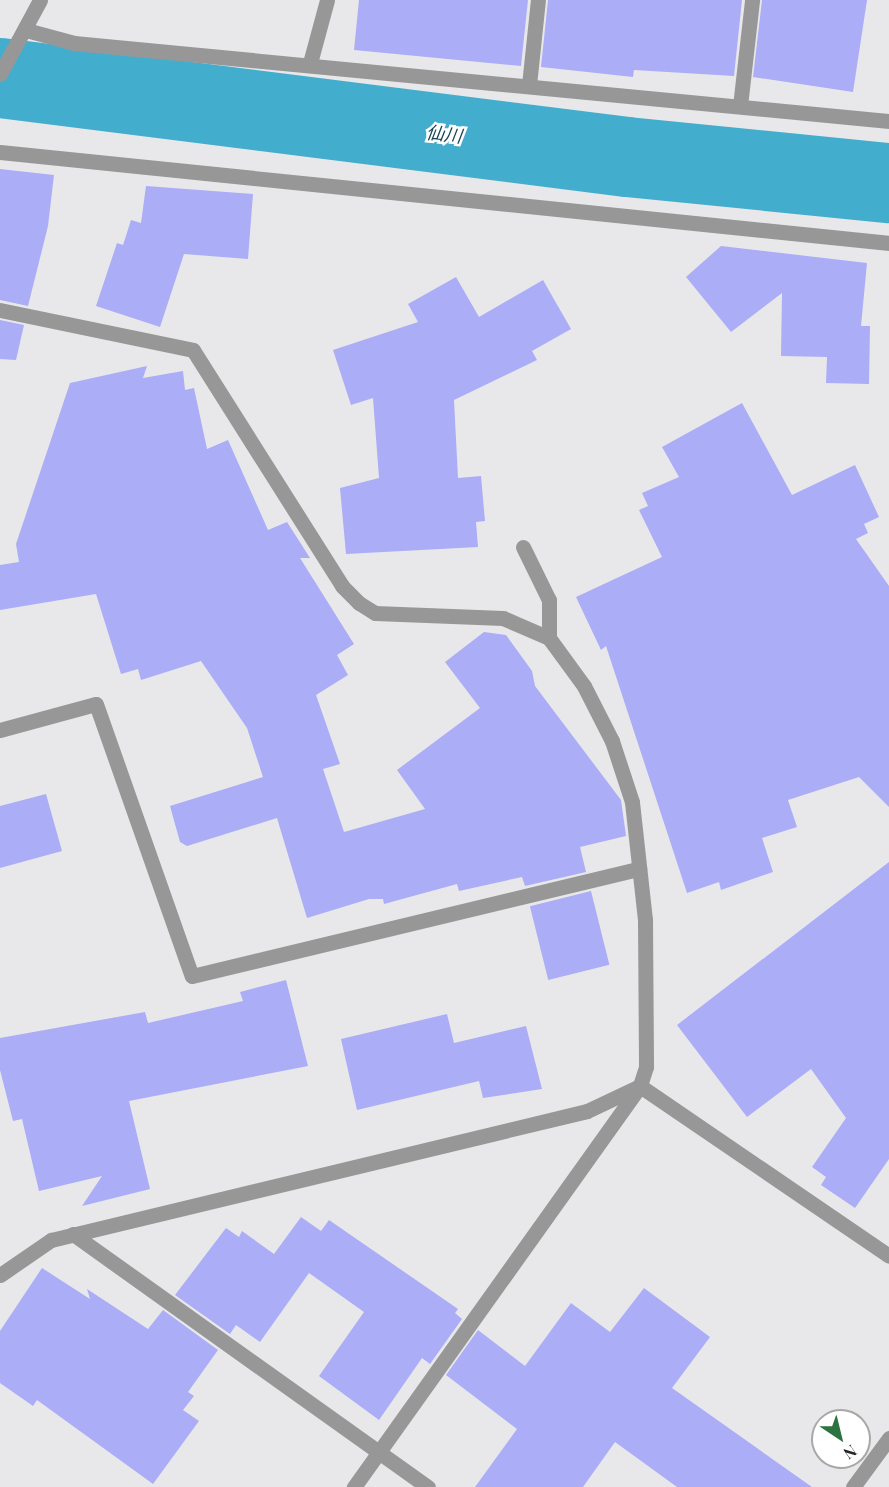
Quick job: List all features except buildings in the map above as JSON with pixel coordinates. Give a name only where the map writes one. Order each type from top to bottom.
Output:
[{"type":"street","points":[[0,74],[26,30],[40,0]]},
{"type":"street","points":[[309,63],[327,0]]},
{"type":"street","points":[[529,85],[538,0]]},
{"type":"street","points":[[740,106],[752,0]]},
{"type":"street","points":[[26,30],[74,43],[309,63],[889,121]]},
{"type":"street","points":[[0,152],[889,243]]},
{"type":"street","points":[[0,310],[192,350],[342,585],[375,612],[503,618],[549,638],[584,686],[612,741],[632,802],[639,869],[647,1026],[640,1086],[354,1487]]},
{"type":"street","points":[[523,547],[549,600],[549,638]]},
{"type":"street","points":[[0,730],[96,704],[192,976],[639,869]]},
{"type":"street","points":[[0,1275],[51,1240],[587,1111],[640,1086]]},
{"type":"street","points":[[640,1086],[889,1256]]},
{"type":"street","points":[[73,1234],[428,1487]]},
{"type":"street","points":[[853,1487],[889,1438]]},
{"type":"waterway","name":"仙川","points":[[0,78],[627,157],[889,183]]}]
